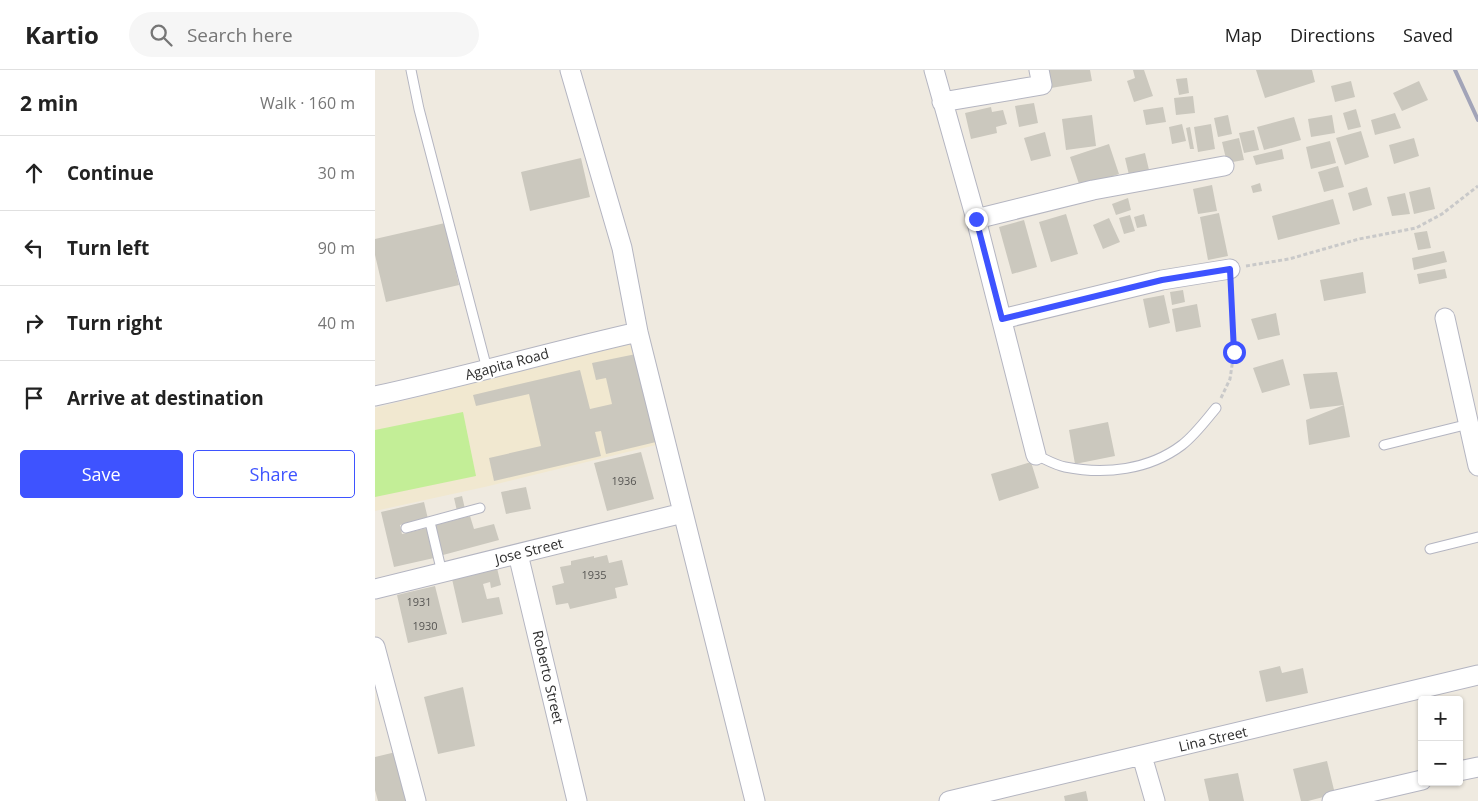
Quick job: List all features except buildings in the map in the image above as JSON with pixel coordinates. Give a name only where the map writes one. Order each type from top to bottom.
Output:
[{"type":"street","points":[[570,70],[622,248],[638,332],[755,801]]},
{"type":"street","points":[[934,70],[976,219],[1036,455]]},
{"type":"street","points":[[942,102],[1042,85],[1039,70]]},
{"type":"street","points":[[976,219],[1093,190],[1224,166]]},
{"type":"street","points":[[1002,319],[1162,280],[1230,269]]},
{"type":"street","points":[[1445,318],[1478,466]]},
{"type":"street","name":"Agapita Road","points":[[375,396],[437,383],[560,350],[638,332]]},
{"type":"street","name":"Jose Street","points":[[375,589],[683,512]]},
{"type":"street","name":"Roberto Street","points":[[518,554],[577,801]]},
{"type":"street","points":[[375,648],[415,801]]},
{"type":"street","name":"Lina Street","points":[[949,801],[1478,675]]},
{"type":"street","points":[[1142,756],[1155,801]]},
{"type":"street","points":[[1463,770],[1478,767]]},
{"type":"street","points":[[1332,801],[1418,781]]},
{"type":"lane","points":[[411,70],[419,109],[487,370]]},
{"type":"lane","points":[[1036,455],[1063,467],[1097,472],[1131,468],[1159,459],[1183,445],[1216,408]]},
{"type":"lane","points":[[1384,445],[1469,424]]},
{"type":"lane","points":[[406,528],[480,508]]},
{"type":"lane","points":[[430,522],[441,573]]},
{"type":"lane","points":[[1430,549],[1478,537]]},
{"type":"path","points":[[1216,408],[1229,379],[1234,352],[1230,269],[1289,258],[1359,239],[1416,228],[1442,214],[1478,186]]},
{"type":"shaded area","points":[[638,342],[660,444],[489,486],[375,511],[375,408]]},
{"type":"green space","points":[[463,412],[476,476],[375,497],[375,430]]},
{"type":"railway","points":[[1455,70],[1478,120]]},
{"type":"route","points":[[976,219],[1002,319],[1162,280],[1230,269],[1234,352]]}]
